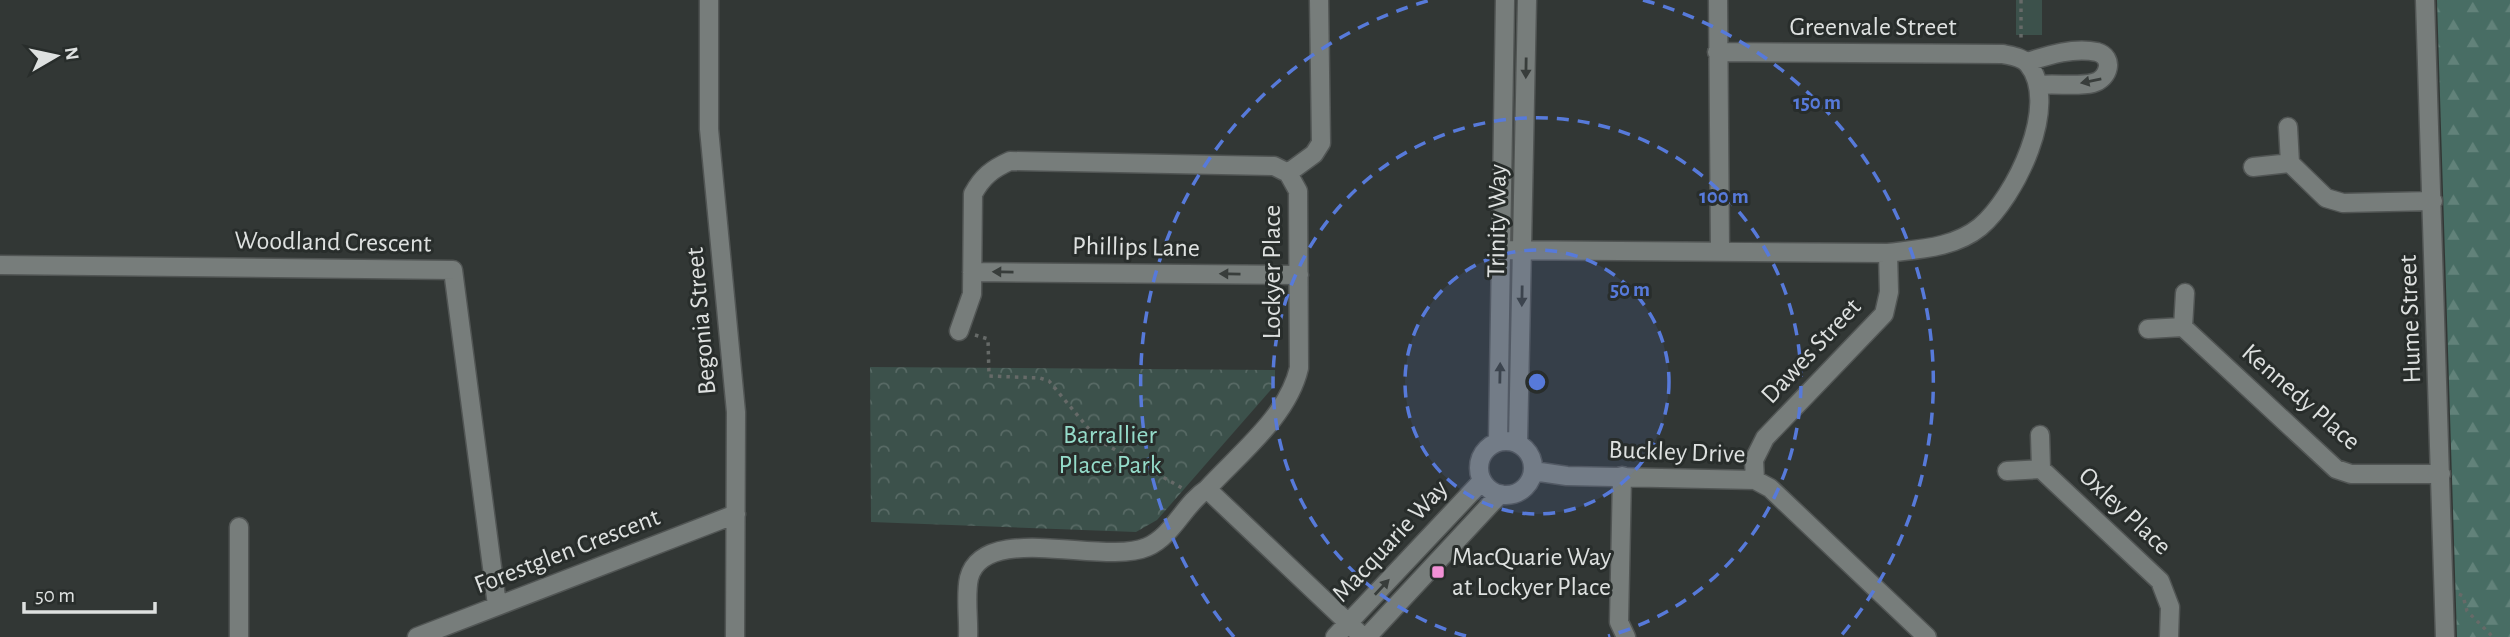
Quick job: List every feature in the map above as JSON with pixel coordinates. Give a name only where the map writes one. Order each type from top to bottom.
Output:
[{"type":"street","name":"Begonia Street","points":[[709,0],[709,129],[736,412],[736,637]]},
{"type":"street","points":[[1288,173],[1314,154],[1321,143],[1319,0]]},
{"type":"street","name":"Trinity Way","points":[[1498,441],[1505,0]]},
{"type":"street","name":"Trinity Way","points":[[1527,0],[1518,443],[1530,455],[1533,471]]},
{"type":"street","points":[[1718,0],[1720,251]]},
{"type":"street","name":"Hume Street","points":[[2425,0],[2445,637]]},
{"type":"street","name":"Greenvale Street","points":[[1717,52],[2003,54],[2023,60],[2055,52],[2095,52],[2104,55],[2108,62],[2108,71],[2103,78],[2093,83],[2039,85]]},
{"type":"street","points":[[1503,250],[1888,253],[1941,246],[1978,228],[2001,205],[2021,174],[2035,134],[2039,85],[2023,60]]},
{"type":"street","points":[[2288,127],[2290,163],[2326,198],[2343,203],[2432,201]]},
{"type":"street","name":"Lockyer Place","points":[[959,331],[972,294],[973,194],[979,182],[993,168],[1010,161],[1274,166],[1288,173],[1298,191],[1300,368],[1295,387],[1285,404],[1163,537],[1146,548],[1126,552],[1004,548],[981,557],[969,578],[968,637]]},
{"type":"street","points":[[2253,167],[2290,163]]},
{"type":"street","name":"Dawes Street","points":[[1755,480],[1754,460],[1765,438],[1884,314],[1889,292],[1888,253]]},
{"type":"street","name":"Woodland Crescent","points":[[0,265],[453,270],[497,606]]},
{"type":"street","name":"Phillips Lane","points":[[972,272],[1299,275]]},
{"type":"street","points":[[2148,329],[2183,327],[2185,293]]},
{"type":"street","name":"Kennedy Place","points":[[2183,327],[2336,469],[2351,474],[2441,474]]},
{"type":"street","name":"Oxley Place","points":[[2040,436],[2041,469],[2160,581],[2170,607],[2169,637]]},
{"type":"street","points":[[1518,443],[1498,441],[1488,447],[1481,457],[1479,470],[1482,481],[1500,494],[1521,490],[1533,471]]},
{"type":"street","name":"Oxley Place","points":[[2007,471],[2041,469]]},
{"type":"street","name":"Buckley Drive","points":[[1533,471],[1567,476],[1755,480],[1770,488],[1927,637]]},
{"type":"street","points":[[1622,476],[1619,622],[1626,637]]},
{"type":"street","name":"Macquarie Way","points":[[1335,637],[1482,481]]},
{"type":"street","points":[[1201,493],[1365,637]]},
{"type":"street","name":"Macquarie Way","points":[[1365,637],[1500,494]]},
{"type":"street","name":"Forestglen Crescent","points":[[417,637],[736,514]]},
{"type":"street","points":[[239,527],[239,637]]},
{"type":"path","points":[[2021,0],[2023,60]]},
{"type":"path","points":[[959,331],[988,339],[989,376],[1040,378],[1049,381],[1098,440],[1201,493]]},
{"type":"path","points":[[2445,587],[2463,596],[2468,611],[2493,637]]},
{"type":"green space","points":[[2016,0],[2042,0],[2042,35],[2016,35]]},
{"type":"green space","points":[[2437,0],[2510,0],[2510,637],[2457,637]]},
{"type":"green space","name":"Barrallier Place Park","points":[[870,367],[1275,370],[1275,385],[1157,520],[1136,532],[871,522]]},
{"type":"place","name":"MacQuarie Way at Lockyer Place","points":[[1438,572]]}]
